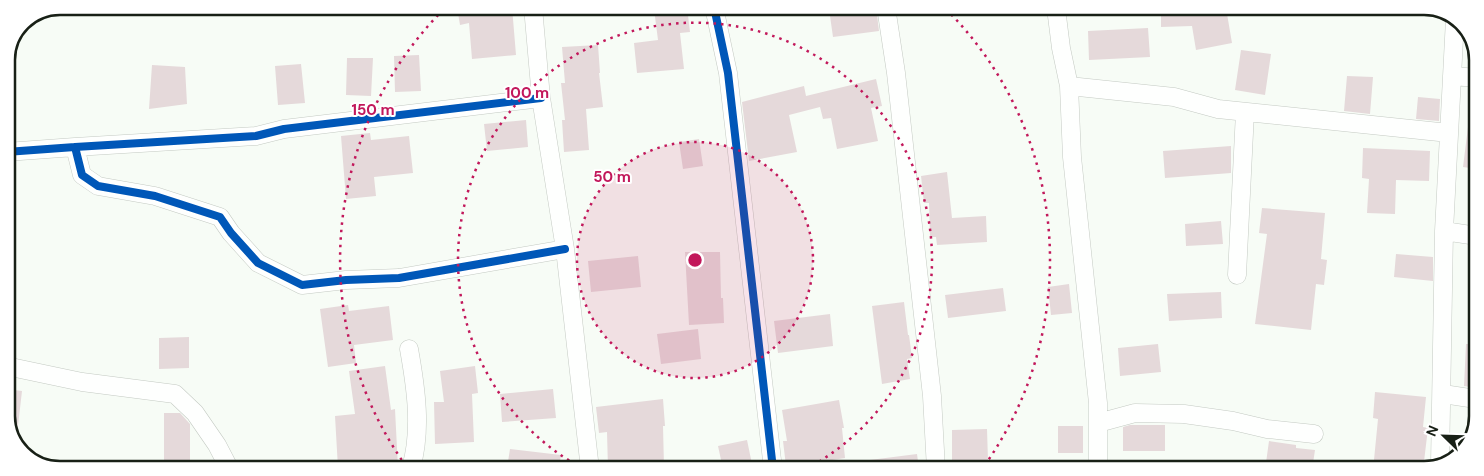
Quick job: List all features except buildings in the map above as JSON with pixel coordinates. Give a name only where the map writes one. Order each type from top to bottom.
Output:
[{"type":"street","points":[[534,15],[541,98],[565,249],[589,461]]},
{"type":"street","points":[[716,15],[728,73],[772,461]]},
{"type":"street","points":[[887,15],[896,73],[930,386],[935,461]]},
{"type":"street","points":[[1057,15],[1060,48],[1069,86],[1072,156],[1098,403],[1098,461]]},
{"type":"street","points":[[1440,458],[1444,232],[1455,27]]},
{"type":"street","points":[[1452,76],[1469,77]]},
{"type":"street","points":[[1069,86],[1174,97],[1218,109],[1450,133]]},
{"type":"street","points":[[15,151],[256,136],[284,129],[541,98]]},
{"type":"street","points":[[1237,275],[1245,112]]},
{"type":"street","points":[[75,147],[82,175],[98,186],[155,196],[220,217],[231,233],[258,263],[302,285],[346,280],[399,278],[565,249]]},
{"type":"street","points":[[1444,232],[1469,235]]},
{"type":"street","points":[[409,349],[416,388],[413,461]]},
{"type":"street","points":[[15,368],[82,382],[175,394],[195,412],[226,461]]},
{"type":"street","points":[[1442,394],[1469,398]]},
{"type":"street","points":[[1098,423],[1135,413],[1184,414],[1233,421],[1267,429],[1314,434]]},
{"type":"cycle path","points":[[716,15],[728,73],[772,461]]},
{"type":"cycle path","points":[[15,151],[256,136],[284,129],[541,98]]},
{"type":"cycle path","points":[[75,147],[82,175],[98,186],[155,196],[220,217],[231,233],[258,263],[302,285],[346,280],[399,278],[565,249]]}]
